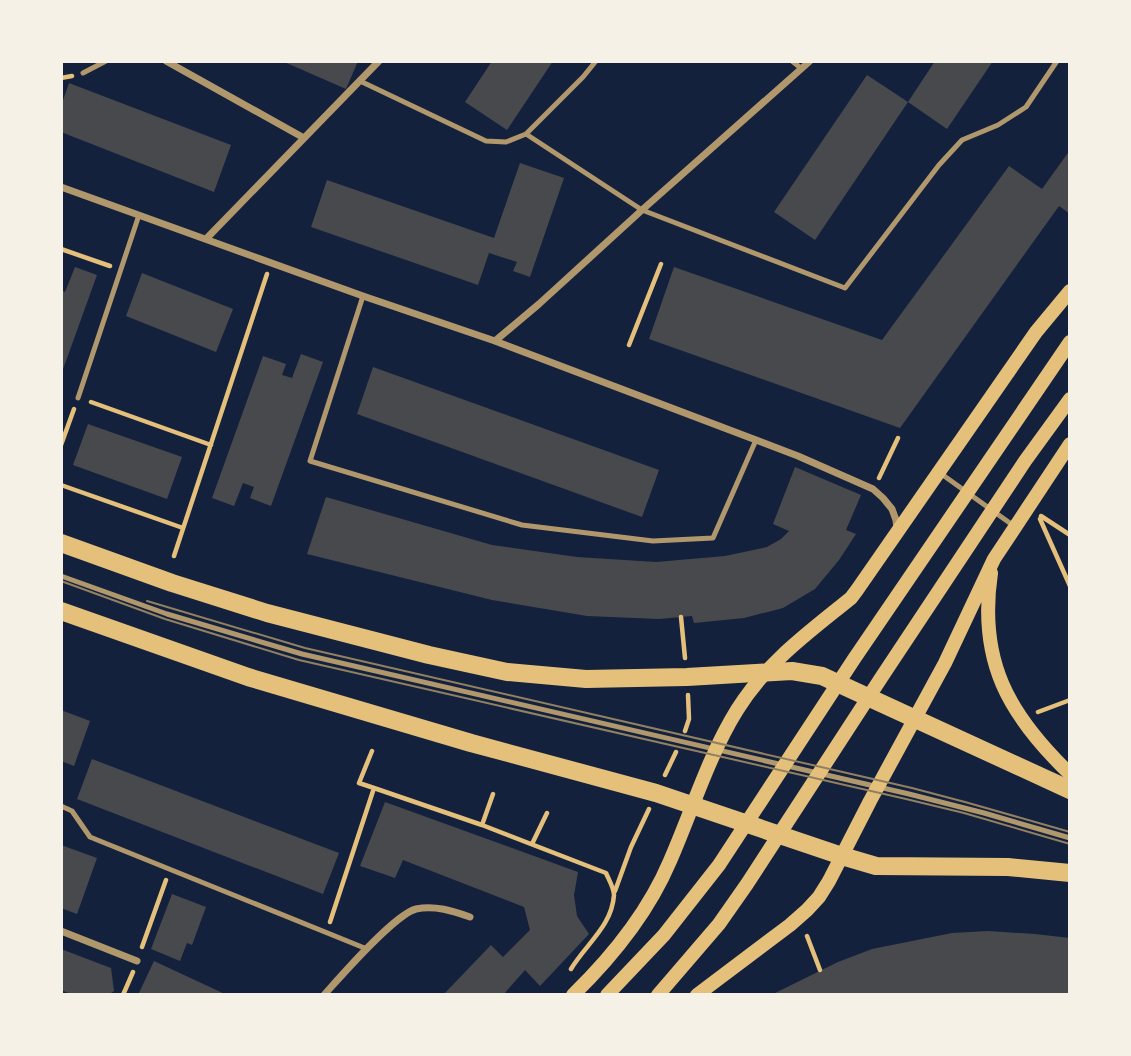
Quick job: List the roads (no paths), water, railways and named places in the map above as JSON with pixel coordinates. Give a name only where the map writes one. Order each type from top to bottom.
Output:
[{"type":"main road","points":[[573,995],[627,936],[651,899],[669,864],[715,750],[738,709],[765,671],[851,598],[872,572],[1036,332],[1070,291]]},
{"type":"main road","points":[[607,995],[664,935],[719,864],[853,659],[1070,342]]},
{"type":"main road","points":[[658,995],[719,924],[747,884],[1025,461],[1070,399]]},
{"type":"main road","points":[[696,995],[790,925],[819,897],[945,663],[994,559],[1070,443]]},
{"type":"main road","points":[[61,544],[267,613],[476,666],[541,676],[586,679],[687,677],[765,671],[792,671],[822,676],[1070,789]]},
{"type":"main road","points":[[994,559],[988,615],[996,671],[1024,724],[1070,774]]},
{"type":"main road","points":[[61,611],[292,691],[656,793],[876,866],[1008,867],[1070,873]]},
{"type":"street","points":[[166,61],[304,138]]},
{"type":"street","points":[[206,239],[379,61]]},
{"type":"street","points":[[495,341],[810,61]]},
{"type":"street","points":[[61,187],[495,341],[798,456],[873,489],[892,509],[897,535]]},
{"type":"street","points":[[324,995],[367,949],[400,918],[414,910],[430,907],[470,917]]},
{"type":"street","points":[[61,931],[137,961]]},
{"type":"lane","points":[[83,73],[106,61]]},
{"type":"lane","points":[[360,80],[486,141],[506,142],[526,134],[583,78],[596,61]]},
{"type":"lane","points":[[792,61],[802,69]]},
{"type":"lane","points":[[526,134],[642,210],[845,288],[947,156],[962,140],[998,125],[1027,107],[1057,61]]},
{"type":"lane","points":[[78,398],[139,215]]},
{"type":"lane","points":[[363,296],[310,461],[522,525],[653,541],[713,538],[756,440]]},
{"type":"lane","points":[[940,473],[1015,527]]},
{"type":"lane","points":[[61,576],[167,614],[302,654],[878,787],[1070,838]]},
{"type":"lane","points":[[61,806],[72,811],[90,837],[367,949]]},
{"type":"tram line","points":[[61,581],[165,619],[299,660],[906,799],[1070,844]]},
{"type":"tram line","points":[[147,601],[305,648],[912,788],[1070,832]]}]
